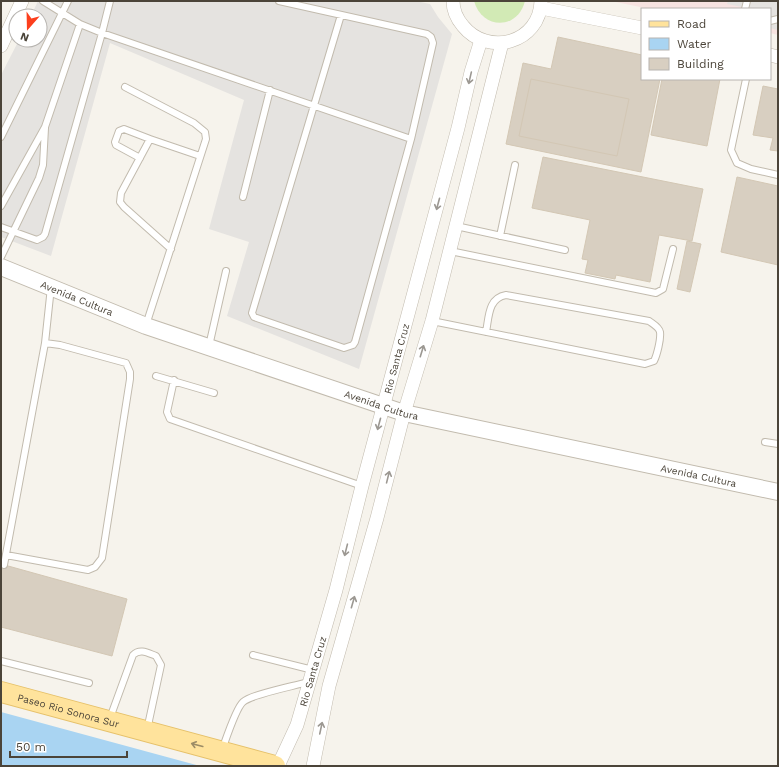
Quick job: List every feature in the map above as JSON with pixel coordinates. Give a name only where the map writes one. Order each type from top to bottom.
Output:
[{"type":"main road","name":"Paseo Rio Sonora Sur","points":[[1,692],[275,766]]},
{"type":"street","points":[[1,46],[22,1]]},
{"type":"street","points":[[453,1],[453,6],[458,20],[468,33],[481,40],[492,43],[502,43],[516,39],[528,31],[537,19],[541,4],[641,28]]},
{"type":"street","name":"Rio Santa Cruz","points":[[278,766],[297,725],[312,676],[458,128],[471,72],[481,40]]},
{"type":"street","name":"Rio Santa Cruz","points":[[313,766],[329,686],[377,518],[404,413],[432,321],[502,43]]},
{"type":"street","name":"Avenida Cultura","points":[[1,267],[146,326],[404,413],[778,492]]},
{"type":"lane","points":[[43,1],[80,24],[102,33],[411,139]]},
{"type":"lane","points":[[1,136],[68,1]]},
{"type":"lane","points":[[1,227],[37,240],[43,237],[110,1]]},
{"type":"lane","points":[[278,1],[427,34],[431,37],[433,43],[411,139],[353,345],[344,348],[254,317],[252,313],[341,15]]},
{"type":"lane","points":[[1,206],[45,127],[80,24]]},
{"type":"lane","points":[[746,80],[731,150],[737,163],[751,169],[778,175]]},
{"type":"lane","points":[[125,87],[201,128],[205,132],[206,139],[146,326]]},
{"type":"lane","points":[[243,197],[270,90]]},
{"type":"lane","points":[[1,257],[43,165],[45,127]]},
{"type":"lane","points":[[140,158],[116,145],[115,142],[119,131],[124,129],[200,156]]},
{"type":"lane","points":[[150,139],[120,193],[120,202],[171,249]]},
{"type":"lane","points":[[500,236],[515,165]]},
{"type":"lane","points":[[456,226],[565,250]]},
{"type":"lane","points":[[450,251],[656,293],[663,289],[673,249]]},
{"type":"lane","points":[[208,348],[226,271]]},
{"type":"lane","points":[[4,565],[45,344],[51,287]]},
{"type":"lane","points":[[432,321],[486,332],[645,364],[654,361],[657,356],[660,332],[656,326],[649,321],[506,295],[495,299],[492,304],[486,332]]},
{"type":"lane","points":[[6,555],[88,570],[95,567],[102,558],[130,372],[126,364],[60,345],[45,344]]},
{"type":"lane","points":[[156,376],[174,380],[214,393]]},
{"type":"lane","points":[[174,380],[167,412],[170,419],[362,486]]},
{"type":"lane","points":[[765,442],[778,444]]},
{"type":"lane","points":[[109,721],[133,655],[138,651],[141,651],[156,656],[161,665],[147,731]]},
{"type":"lane","points":[[252,655],[312,676]]},
{"type":"lane","points":[[1,661],[89,683]]},
{"type":"lane","points":[[221,752],[243,702],[252,697],[312,676]]},
{"type":"shaded area","points":[[38,1],[416,1],[430,4],[438,17],[452,34],[359,369],[227,316],[249,242],[209,229],[244,100],[110,43],[51,256],[1,237],[1,75],[15,48],[48,48],[48,8],[35,8]]},
{"type":"shaded area","points":[[611,1],[778,1],[778,35],[771,33],[771,8],[645,8]]},
{"type":"shaded area","points":[[728,1],[778,1],[778,30],[771,28],[771,8],[747,8],[727,4]]},
{"type":"green space","points":[[474,1],[525,1],[521,11],[515,17],[500,23],[484,17],[478,11]]},
{"type":"water","points":[[1,712],[200,766],[1,766]]},
{"type":"building","points":[[558,37],[641,55],[641,80],[660,80],[641,172],[506,144],[523,63],[551,69]]},
{"type":"building","points":[[531,79],[629,99],[617,156],[519,136]]},
{"type":"building","points":[[662,80],[720,80],[707,146],[651,135]]},
{"type":"building","points":[[763,86],[778,89],[778,151],[770,150],[773,138],[753,135]]},
{"type":"building","points":[[543,157],[703,189],[692,241],[659,235],[650,282],[616,275],[615,279],[585,273],[588,260],[582,259],[590,220],[532,208]]},
{"type":"building","points":[[737,177],[778,186],[778,265],[721,252]]},
{"type":"building","points":[[687,241],[701,244],[690,292],[677,289]]},
{"type":"building","points":[[1,564],[127,599],[112,656],[1,627]]}]
